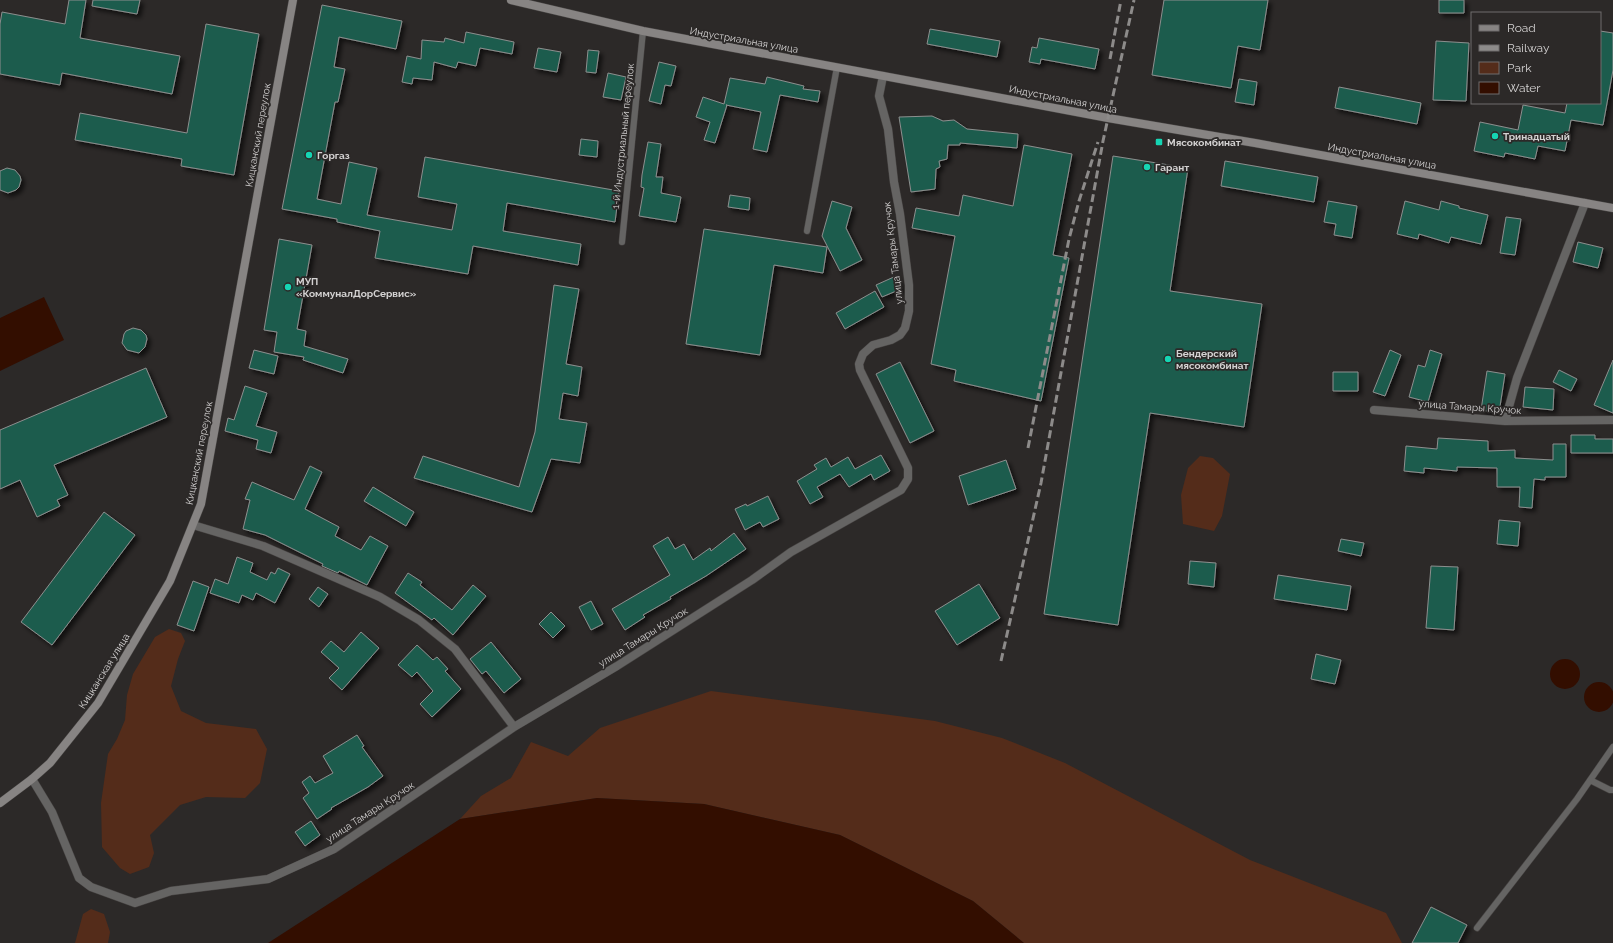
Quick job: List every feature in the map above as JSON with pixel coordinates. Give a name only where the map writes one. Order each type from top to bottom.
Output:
[{"type":"main road","name":"Кицканский переулок","points":[[192,526],[201,504],[293,0]]},
{"type":"main road","name":"Индустриальная улица","points":[[511,0],[643,31],[1105,118],[1255,143],[1613,208]]},
{"type":"main road","name":"Кицканская улица","points":[[0,803],[32,779],[50,763],[98,703],[170,581],[192,526]]},
{"type":"street","name":"улица Тамары Кручок","points":[[32,779],[52,812],[79,878],[91,887],[135,904],[171,891],[268,879],[334,849],[514,727],[617,666],[752,580],[790,552],[895,495],[908,480],[908,468],[860,370],[859,364],[867,349],[900,335],[905,328],[909,311],[909,285],[900,214],[894,182],[888,129],[880,96],[883,76]]},
{"type":"street","points":[[1505,421],[1517,378],[1585,203]]},
{"type":"street","name":"улица Тамары Кручок","points":[[1374,410],[1505,421],[1613,420]]},
{"type":"street","points":[[192,526],[263,546],[380,597],[419,620],[455,649],[514,727]]},
{"type":"lane","name":"1-й Индустриальный переулок","points":[[622,242],[643,31]]},
{"type":"lane","points":[[807,231],[837,67]]},
{"type":"lane","points":[[1477,928],[1577,799],[1613,747]]},
{"type":"lane","points":[[1590,780],[1613,790]]},
{"type":"green space","points":[[1200,456],[1213,458],[1230,474],[1222,516],[1214,531],[1183,524],[1181,495],[1188,468]]},
{"type":"green space","points":[[169,629],[181,633],[185,641],[178,659],[171,686],[181,711],[206,723],[256,729],[267,749],[260,783],[245,798],[206,797],[180,805],[150,835],[154,853],[149,867],[130,874],[120,868],[102,847],[101,803],[108,754],[117,739],[125,720],[127,695],[133,674],[155,637]]},
{"type":"green space","points":[[711,691],[935,721],[1002,738],[1065,763],[1250,860],[1386,913],[1402,943],[1024,943],[973,901],[840,835],[704,804],[597,798],[460,819],[481,796],[511,778],[531,742],[568,756],[600,728]]},
{"type":"green space","points":[[91,909],[104,914],[110,932],[108,943],[75,943],[83,914]]},
{"type":"water","points":[[44,297],[64,340],[0,371],[0,318]]},
{"type":"water","points":[[1565,659],[1576,663],[1580,674],[1576,685],[1565,689],[1554,685],[1550,674],[1554,663]]},
{"type":"water","points":[[1599,682],[1610,686],[1614,697],[1610,708],[1599,712],[1588,708],[1584,697],[1588,686]]},
{"type":"water","points":[[597,798],[704,804],[840,835],[973,901],[1024,943],[268,943],[460,819]]},
{"type":"building","points":[[69,0],[86,0],[80,38],[180,56],[172,94],[62,73],[60,85],[0,74],[0,24],[2,12],[65,24]]},
{"type":"building","points":[[93,0],[140,0],[137,14],[92,6]]},
{"type":"building","points":[[1164,0],[1268,0],[1260,50],[1238,46],[1231,88],[1152,75]]},
{"type":"building","points":[[1439,0],[1464,0],[1464,13],[1439,13]]},
{"type":"building","points":[[322,5],[402,21],[396,49],[339,37],[334,67],[345,69],[338,102],[335,102],[317,199],[341,204],[349,162],[377,168],[367,215],[452,230],[457,204],[418,197],[425,157],[619,191],[615,222],[507,203],[503,231],[581,244],[578,265],[473,246],[468,274],[375,258],[380,231],[337,222],[337,219],[282,209]]},
{"type":"building","points":[[206,24],[259,34],[234,175],[181,166],[182,159],[75,140],[80,113],[187,133]]},
{"type":"building","points":[[930,29],[1000,41],[997,57],[927,44]]},
{"type":"building","points":[[1601,31],[1613,33],[1613,70],[1603,125],[1571,120],[1565,151],[1538,146],[1535,159],[1505,153],[1504,157],[1474,151],[1480,122],[1518,130],[1523,105],[1565,113],[1567,104],[1601,104]]},
{"type":"building","points":[[466,32],[514,42],[512,54],[480,48],[476,66],[458,62],[456,68],[434,62],[432,80],[413,78],[412,84],[402,82],[407,56],[421,59],[422,40],[444,42],[445,38],[464,43]]},
{"type":"building","points":[[1039,38],[1099,49],[1095,69],[1041,59],[1040,64],[1029,62],[1032,47],[1037,48]]},
{"type":"building","points":[[1436,41],[1469,43],[1466,101],[1433,100]]},
{"type":"building","points":[[538,48],[561,52],[557,72],[534,68]]},
{"type":"building","points":[[588,50],[599,51],[596,73],[586,72]]},
{"type":"building","points":[[659,62],[676,66],[671,86],[665,85],[661,104],[649,101]]},
{"type":"building","points":[[608,73],[626,77],[621,100],[603,97]]},
{"type":"building","points":[[767,77],[804,86],[803,89],[820,91],[818,102],[780,95],[767,152],[753,149],[761,112],[727,105],[715,143],[704,140],[710,122],[696,117],[703,97],[724,104],[730,78],[765,84]]},
{"type":"building","points":[[1239,79],[1257,82],[1254,105],[1235,102]]},
{"type":"building","points":[[1339,87],[1421,103],[1417,124],[1335,108]]},
{"type":"building","points":[[932,116],[943,121],[954,120],[967,129],[1018,134],[1017,148],[960,143],[960,145],[948,145],[947,159],[939,161],[940,167],[936,169],[935,189],[911,192],[899,117]]},
{"type":"building","points":[[581,139],[598,141],[597,157],[579,155]]},
{"type":"building","points":[[648,142],[661,144],[656,177],[663,177],[661,193],[681,197],[676,222],[639,216],[644,188],[641,187],[642,175]]},
{"type":"building","points":[[1024,145],[1072,154],[1053,255],[1069,258],[1041,401],[954,381],[956,370],[931,364],[955,236],[912,228],[916,208],[959,216],[963,195],[1013,206]]},
{"type":"building","name":"Бендерский мясокомбинат","points":[[1113,156],[1188,168],[1170,291],[1262,304],[1244,427],[1150,413],[1118,625],[1044,614]]},
{"type":"building","points":[[1225,161],[1318,177],[1314,202],[1221,186]]},
{"type":"building","points":[[7,168],[15,170],[20,176],[21,180],[19,187],[16,190],[8,193],[0,190],[0,171]]},
{"type":"building","points":[[730,195],[750,198],[749,210],[728,207]]},
{"type":"building","points":[[832,201],[852,207],[846,228],[862,260],[840,271],[822,236]]},
{"type":"building","points":[[1328,201],[1357,206],[1352,238],[1334,235],[1336,224],[1324,222]]},
{"type":"building","points":[[1405,201],[1439,210],[1441,201],[1459,206],[1459,208],[1488,215],[1481,244],[1451,237],[1449,243],[1419,234],[1418,239],[1397,234]]},
{"type":"building","points":[[1506,217],[1521,219],[1515,255],[1500,253]]},
{"type":"building","points":[[704,229],[827,247],[823,273],[774,265],[760,355],[686,344]]},
{"type":"building","name":"МУП «КоммуналДорСервис»","points":[[279,239],[312,245],[297,329],[306,331],[304,346],[348,359],[343,373],[303,360],[304,357],[274,352],[277,332],[264,330]]},
{"type":"building","points":[[1578,242],[1603,248],[1598,268],[1573,262]]},
{"type":"building","points":[[896,276],[901,289],[882,297],[876,285]]},
{"type":"building","points":[[554,285],[579,289],[566,364],[582,367],[578,396],[563,393],[559,419],[587,423],[580,463],[551,459],[532,512],[414,478],[423,456],[519,487],[535,432]]},
{"type":"building","points":[[875,291],[884,307],[845,329],[836,313]]},
{"type":"building","points":[[133,328],[141,330],[146,335],[147,339],[145,347],[139,353],[127,350],[122,343],[126,331]]},
{"type":"building","points":[[254,350],[278,356],[274,374],[249,368]]},
{"type":"building","points":[[1390,350],[1401,355],[1385,396],[1373,392]]},
{"type":"building","points":[[1430,350],[1442,354],[1428,402],[1409,397],[1418,365],[1425,367]]},
{"type":"building","points":[[1613,360],[1613,413],[1594,405]]},
{"type":"building","points":[[900,362],[934,431],[910,443],[876,374]]},
{"type":"building","points":[[146,368],[167,417],[54,465],[68,495],[57,500],[60,506],[37,517],[20,480],[0,489],[0,430]]},
{"type":"building","points":[[1559,370],[1577,379],[1571,391],[1553,382]]},
{"type":"building","points":[[1487,371],[1505,374],[1499,413],[1481,410]]},
{"type":"building","points":[[1333,372],[1358,372],[1358,391],[1333,391]]},
{"type":"building","points":[[245,386],[267,393],[256,426],[277,432],[271,453],[256,449],[258,440],[225,431],[228,418],[234,420]]},
{"type":"building","points":[[1525,387],[1554,389],[1553,410],[1523,407]]},
{"type":"building","points":[[1571,435],[1595,435],[1595,439],[1613,439],[1613,453],[1571,453]]},
{"type":"building","points":[[1438,438],[1488,441],[1488,451],[1515,450],[1515,458],[1553,460],[1553,444],[1566,444],[1566,477],[1545,477],[1545,480],[1534,479],[1532,508],[1519,507],[1520,487],[1497,487],[1497,468],[1457,467],[1457,471],[1424,468],[1424,473],[1404,471],[1406,446],[1437,449]]},
{"type":"building","points":[[881,455],[890,471],[874,480],[871,474],[849,487],[840,474],[817,487],[823,497],[810,504],[797,481],[817,469],[814,465],[826,458],[831,467],[848,457],[855,469]]},
{"type":"building","points":[[1006,460],[1016,489],[968,505],[959,476]]},
{"type":"building","points":[[310,466],[322,472],[305,509],[339,527],[335,536],[361,550],[370,536],[388,546],[367,585],[339,571],[338,573],[322,566],[323,564],[265,535],[243,529],[250,500],[245,499],[252,482],[294,500]]},
{"type":"building","points":[[373,487],[414,512],[406,526],[364,501]]},
{"type":"building","points":[[768,496],[779,519],[763,527],[760,522],[745,530],[735,509],[746,504],[747,506]]},
{"type":"building","points":[[104,512],[135,535],[52,645],[21,622]]},
{"type":"building","points":[[1499,520],[1520,522],[1518,546],[1497,544]]},
{"type":"building","points":[[734,533],[746,549],[706,576],[670,597],[671,599],[643,615],[645,617],[625,630],[612,609],[670,575],[653,546],[668,537],[675,549],[684,544],[693,560],[710,548],[711,551]]},
{"type":"building","points":[[1341,539],[1364,543],[1361,556],[1338,551]]},
{"type":"building","points":[[237,557],[253,563],[250,572],[267,580],[271,572],[275,574],[278,568],[290,574],[275,603],[256,593],[253,600],[242,595],[239,603],[210,593],[215,579],[228,584]]},
{"type":"building","points":[[1190,561],[1216,563],[1214,587],[1188,584]]},
{"type":"building","points":[[1431,566],[1458,567],[1454,630],[1426,628]]},
{"type":"building","points":[[408,573],[422,582],[420,585],[452,610],[473,585],[486,596],[453,635],[434,618],[432,620],[395,593]]},
{"type":"building","points":[[1278,575],[1351,586],[1347,610],[1274,599]]},
{"type":"building","points":[[193,581],[209,587],[194,631],[177,625]]},
{"type":"building","points":[[979,584],[1000,618],[957,645],[935,611]]},
{"type":"building","points":[[318,587],[328,594],[319,607],[309,599]]},
{"type":"building","points":[[591,601],[603,624],[591,630],[579,607]]},
{"type":"building","points":[[551,612],[565,626],[553,638],[539,624]]},
{"type":"building","points":[[361,632],[379,648],[342,690],[329,678],[339,668],[321,652],[331,641],[344,652]]},
{"type":"building","points":[[491,642],[521,679],[504,693],[486,671],[482,674],[470,659]]},
{"type":"building","points":[[417,645],[433,660],[437,657],[448,669],[445,671],[461,689],[432,717],[420,704],[433,691],[417,672],[412,677],[398,665]]},
{"type":"building","points":[[1316,654],[1341,660],[1335,684],[1311,679]]},
{"type":"building","points":[[357,735],[364,746],[362,747],[383,776],[368,787],[331,808],[332,809],[317,819],[303,798],[309,793],[302,782],[310,776],[315,783],[333,773],[323,756]]},
{"type":"building","points":[[311,821],[320,835],[305,846],[295,832]]},
{"type":"building","points":[[1431,907],[1467,925],[1458,943],[1412,943]]},
{"type":"railway","points":[[1110,59],[1121,0]]},
{"type":"railway","points":[[1001,661],[1041,483],[1103,141],[1134,0]]},
{"type":"railway","points":[[1028,448],[1069,239],[1079,201],[1098,142]]},
{"type":"place","name":"Тринадцатый","points":[[1495,136]]},
{"type":"place","name":"Мясокомбинат","points":[[1159,142]]},
{"type":"place","name":"Горгаз","points":[[309,155]]},
{"type":"place","name":"Гарант","points":[[1147,167]]},
{"type":"place","name":"МУП «КоммуналДорСервис»","points":[[288,287]]},
{"type":"place","name":"Бендерский мясокомбинат","points":[[1168,359]]}]
